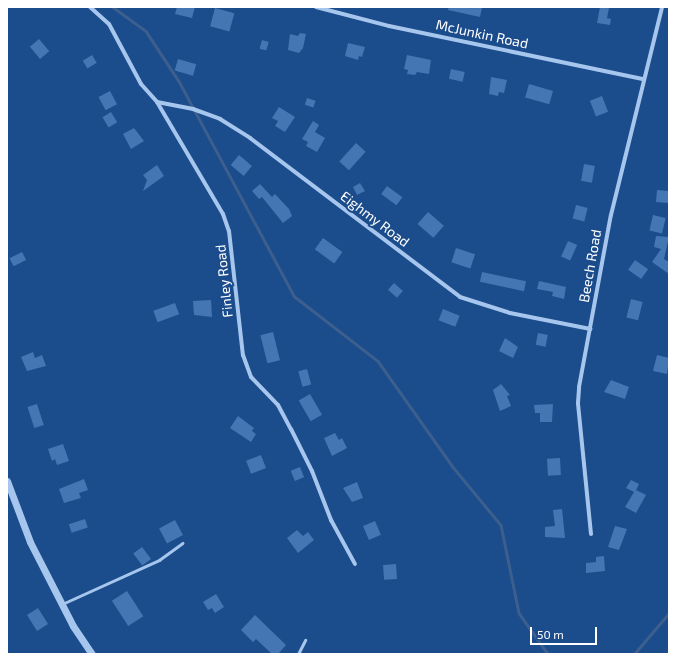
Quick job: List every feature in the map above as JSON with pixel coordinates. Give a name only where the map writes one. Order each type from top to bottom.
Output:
[{"type":"street","name":"Finley Road","points":[[90,7],[109,24],[141,84],[157,102],[215,199],[229,232],[243,355],[251,377],[278,404],[312,471],[331,520],[355,564]]},
{"type":"street","name":"McJunkin Road","points":[[316,7],[389,26],[643,78]]},
{"type":"street","name":"Beech Road","points":[[591,534],[578,403],[611,215],[643,78],[662,7]]},
{"type":"street","name":"Eighmy Road","points":[[157,102],[193,109],[220,119],[250,138],[460,297],[510,313],[590,328]]},
{"type":"street","points":[[7,481],[30,542],[62,604],[92,654]]},
{"type":"lane","points":[[62,604],[159,560],[182,543]]},
{"type":"lane","points":[[298,654],[305,640]]},
{"type":"building","points":[[177,7],[195,7],[192,18],[175,14]]},
{"type":"building","points":[[449,7],[482,7],[480,17],[448,10]]},
{"type":"building","points":[[600,7],[609,8],[607,18],[611,19],[610,25],[597,23]]},
{"type":"building","points":[[215,8],[234,13],[229,32],[210,26]]},
{"type":"building","points":[[300,33],[306,34],[303,48],[299,53],[288,50],[290,34],[298,36]]},
{"type":"building","points":[[39,39],[49,51],[40,59],[30,47]]},
{"type":"building","points":[[262,40],[269,42],[266,51],[260,49]]},
{"type":"building","points":[[348,43],[365,47],[362,57],[359,56],[358,60],[345,56]]},
{"type":"building","points":[[92,55],[97,63],[87,68],[83,61]]},
{"type":"building","points":[[407,55],[431,60],[429,74],[417,72],[415,75],[407,74],[408,70],[404,69]]},
{"type":"building","points":[[178,59],[196,64],[193,76],[175,71]]},
{"type":"building","points":[[451,69],[465,72],[463,82],[449,79]]},
{"type":"building","points":[[491,77],[507,80],[504,93],[499,92],[498,96],[489,94]]},
{"type":"building","points":[[529,84],[553,91],[549,104],[525,97]]},
{"type":"building","points":[[110,91],[117,104],[106,110],[99,97]]},
{"type":"building","points":[[602,96],[608,112],[596,117],[590,101]]},
{"type":"building","points":[[307,98],[316,101],[313,107],[305,105]]},
{"type":"building","points":[[279,107],[295,117],[285,132],[275,126],[278,121],[272,118]]},
{"type":"building","points":[[111,112],[117,122],[109,127],[102,117]]},
{"type":"building","points":[[313,121],[319,125],[315,132],[325,138],[317,152],[306,146],[308,142],[302,139]]},
{"type":"building","points":[[134,128],[144,141],[131,149],[123,134]]},
{"type":"building","points":[[356,143],[366,152],[349,170],[339,162]]},
{"type":"building","points":[[239,155],[252,166],[244,176],[231,165]]},
{"type":"building","points":[[584,164],[595,166],[592,183],[581,181]]},
{"type":"building","points":[[157,165],[164,176],[143,191],[147,180],[143,175]]},
{"type":"building","points":[[360,183],[365,191],[357,195],[353,187]]},
{"type":"building","points":[[260,184],[272,197],[275,194],[289,209],[292,216],[283,223],[262,197],[259,199],[252,191]]},
{"type":"building","points":[[387,186],[402,197],[396,205],[381,194]]},
{"type":"building","points":[[657,190],[669,191],[668,203],[656,202]]},
{"type":"building","points":[[576,205],[588,208],[584,221],[573,219]]},
{"type":"building","points":[[428,212],[444,226],[433,238],[418,224]]},
{"type":"building","points":[[653,215],[666,218],[662,234],[649,231]]},
{"type":"building","points":[[656,236],[669,237],[664,259],[669,262],[669,274],[652,262],[661,249],[654,247]]},
{"type":"building","points":[[323,238],[342,252],[334,263],[315,249]]},
{"type":"building","points":[[568,241],[577,245],[570,261],[561,257]]},
{"type":"building","points":[[456,248],[475,254],[470,268],[451,262]]},
{"type":"building","points":[[22,252],[26,260],[14,266],[10,258]]},
{"type":"building","points":[[635,260],[648,269],[641,279],[628,270]]},
{"type":"building","points":[[482,272],[526,281],[524,291],[480,282]]},
{"type":"building","points":[[539,281],[566,287],[564,299],[552,296],[553,292],[537,289]]},
{"type":"building","points":[[394,283],[403,291],[397,298],[388,290]]},
{"type":"building","points":[[631,299],[643,302],[638,320],[626,317]]},
{"type":"building","points":[[211,300],[212,317],[194,315],[193,301]]},
{"type":"building","points":[[175,303],[179,314],[157,322],[153,311]]},
{"type":"building","points":[[443,309],[460,316],[455,327],[439,320]]},
{"type":"building","points":[[273,332],[280,360],[267,363],[260,335]]},
{"type":"building","points":[[538,333],[548,335],[546,347],[536,345]]},
{"type":"building","points":[[505,338],[518,347],[513,358],[499,351]]},
{"type":"building","points":[[33,352],[35,358],[42,355],[46,366],[27,371],[21,357]]},
{"type":"building","points":[[657,355],[669,358],[667,374],[653,371]]},
{"type":"building","points":[[307,369],[311,384],[302,387],[298,371]]},
{"type":"building","points":[[611,380],[629,387],[625,399],[604,392]]},
{"type":"building","points":[[501,384],[510,395],[507,396],[511,406],[500,411],[493,390]]},
{"type":"building","points":[[310,394],[322,415],[311,421],[299,400]]},
{"type":"building","points":[[37,404],[44,425],[34,428],[27,407]]},
{"type":"building","points":[[553,404],[552,422],[540,422],[540,413],[535,413],[534,405]]},
{"type":"building","points":[[238,416],[254,428],[252,431],[256,434],[251,442],[230,428]]},
{"type":"building","points":[[335,433],[339,440],[342,438],[347,448],[332,456],[324,438]]},
{"type":"building","points":[[63,444],[69,461],[57,465],[55,459],[52,461],[48,449]]},
{"type":"building","points":[[261,455],[266,468],[251,474],[246,461]]},
{"type":"building","points":[[560,458],[561,475],[548,476],[547,459]]},
{"type":"building","points":[[300,467],[304,477],[295,481],[291,471]]},
{"type":"building","points":[[84,479],[88,490],[79,493],[81,498],[64,503],[59,489]]},
{"type":"building","points":[[631,480],[639,484],[636,490],[646,495],[636,513],[625,507],[634,492],[626,488]]},
{"type":"building","points":[[357,482],[363,498],[352,502],[343,488]]},
{"type":"building","points":[[562,509],[565,538],[545,537],[545,527],[555,526],[553,510]]},
{"type":"building","points":[[85,519],[88,528],[72,533],[69,524]]},
{"type":"building","points":[[175,520],[183,535],[167,543],[159,528]]},
{"type":"building","points":[[375,521],[381,535],[369,540],[363,526]]},
{"type":"building","points":[[615,526],[627,529],[619,550],[608,547]]},
{"type":"building","points":[[297,530],[303,536],[308,532],[314,540],[298,553],[287,538]]},
{"type":"building","points":[[142,547],[151,559],[142,566],[133,554]]},
{"type":"building","points":[[604,556],[605,571],[586,573],[586,563],[596,562],[596,557]]},
{"type":"building","points":[[396,564],[397,579],[384,580],[383,565]]},
{"type":"building","points":[[127,591],[143,616],[128,626],[112,601]]},
{"type":"building","points":[[216,594],[224,607],[215,613],[212,608],[208,610],[203,602]]},
{"type":"building","points":[[38,608],[48,624],[37,631],[27,615]]},
{"type":"building","points":[[255,615],[286,645],[278,654],[272,654],[256,639],[253,642],[241,630]]},
{"type":"waterway","points":[[113,7],[146,31],[180,83],[294,296],[378,361],[453,467],[501,525],[519,613],[548,654]]},
{"type":"waterway","points":[[634,654],[669,613]]}]
